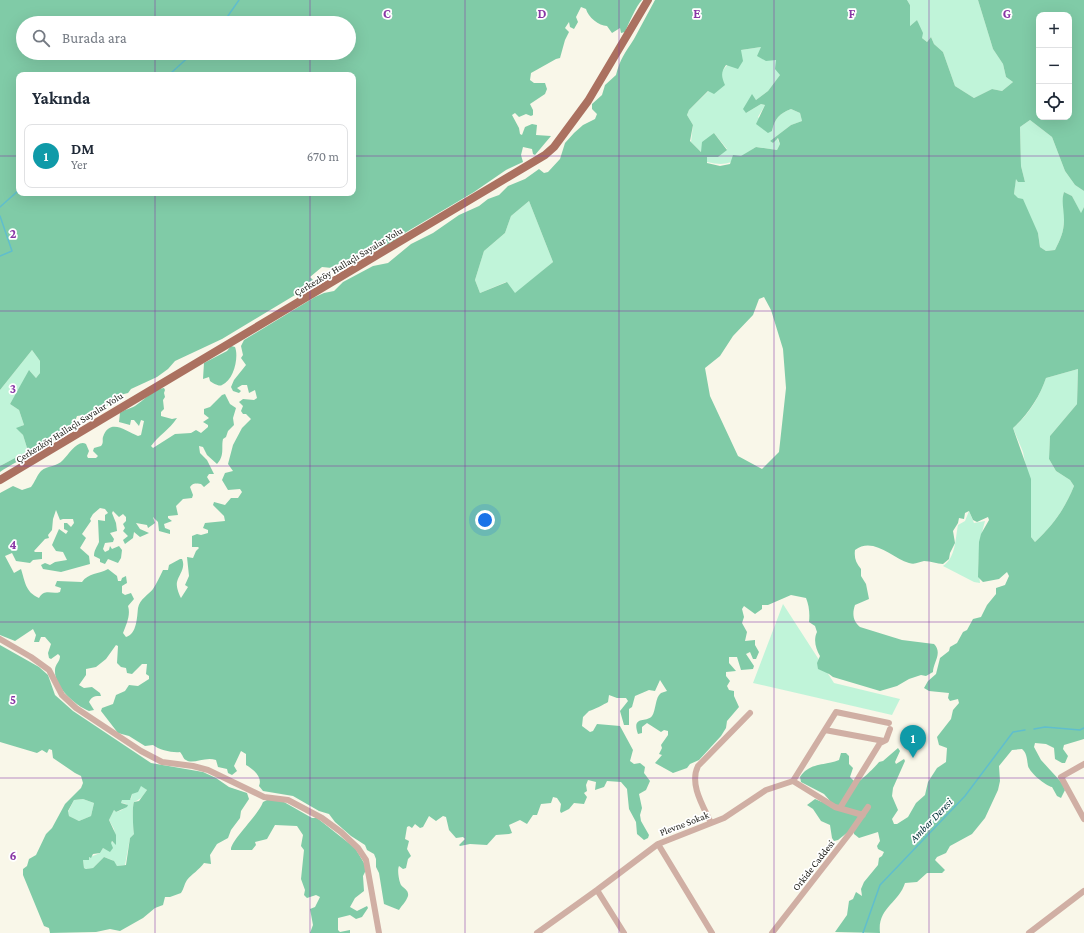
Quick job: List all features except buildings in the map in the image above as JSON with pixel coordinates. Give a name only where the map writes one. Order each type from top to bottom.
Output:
[{"type":"main road","name":"Çerkezköy Hallaçlı Sayalar Yolu","points":[[0,480],[85,427],[545,155],[554,148],[588,101],[648,0]]},
{"type":"street","points":[[0,639],[31,656],[49,670],[62,695],[76,708],[143,752],[162,762],[193,766],[208,770],[264,797],[288,800],[322,818],[341,832],[358,848],[366,860],[379,933]]},
{"type":"street","points":[[840,808],[880,743],[886,740],[890,726],[836,712],[793,781],[840,808],[863,815]]},
{"type":"street","points":[[711,823],[699,795],[694,774],[698,766],[750,713]]},
{"type":"street","points":[[825,730],[884,741]]},
{"type":"street","points":[[1084,764],[1061,777],[1084,819]]},
{"type":"street","name":"Plevne Sokak","points":[[537,933],[658,844],[724,818],[766,790],[793,781]]},
{"type":"street","name":"Orkide Caddesi","points":[[772,933],[868,807]]},
{"type":"street","points":[[658,844],[712,933]]},
{"type":"street","points":[[597,890],[624,933]]},
{"type":"street","points":[[1029,933],[1084,890]]},
{"type":"green space","points":[[0,0],[642,0],[635,10],[625,32],[621,33],[620,28],[612,33],[607,26],[604,26],[594,20],[586,9],[581,7],[576,17],[578,22],[574,29],[570,27],[569,22],[565,28],[569,32],[560,58],[531,73],[530,80],[534,83],[545,83],[547,89],[545,94],[530,104],[533,110],[533,115],[531,116],[526,114],[519,117],[515,113],[512,115],[519,128],[520,134],[522,135],[525,127],[532,124],[537,125],[536,135],[551,136],[535,155],[533,154],[532,149],[523,147],[521,155],[523,162],[506,170],[474,192],[403,234],[391,244],[362,257],[352,258],[332,268],[322,267],[310,277],[314,281],[310,286],[222,339],[175,361],[168,369],[157,377],[131,389],[128,393],[120,395],[102,410],[92,414],[77,416],[73,424],[65,432],[43,447],[0,472],[0,466],[28,451],[23,435],[16,428],[24,425],[19,410],[10,404],[29,370],[36,378],[40,373],[40,361],[32,350],[0,390]]},
{"type":"green space","points":[[655,0],[907,0],[910,5],[910,26],[917,20],[923,33],[922,38],[927,42],[931,37],[934,44],[943,52],[955,86],[974,98],[992,89],[1002,91],[1013,82],[1006,77],[1003,64],[993,49],[978,0],[1084,0],[1084,191],[1075,185],[1065,171],[1052,137],[1030,120],[1020,127],[1021,166],[1025,182],[1018,182],[1016,179],[1014,194],[1018,198],[1023,199],[1038,233],[1040,247],[1046,251],[1055,250],[1061,236],[1064,224],[1064,192],[1072,196],[1081,213],[1084,207],[1084,739],[1064,745],[1063,749],[1068,756],[1065,763],[1055,759],[1054,748],[1046,744],[1035,743],[1034,747],[1041,760],[1062,783],[1065,790],[1061,798],[1057,796],[1052,787],[1042,782],[1029,769],[1026,755],[1022,749],[1012,750],[999,766],[1000,781],[998,790],[985,818],[972,834],[950,846],[946,853],[937,857],[935,860],[945,870],[942,873],[927,873],[917,882],[905,883],[898,896],[885,911],[882,917],[880,933],[835,932],[847,915],[849,901],[853,899],[856,892],[862,896],[861,889],[864,882],[878,865],[879,858],[884,852],[878,849],[877,846],[880,841],[878,832],[859,838],[854,834],[853,828],[838,840],[834,841],[832,838],[830,825],[821,821],[813,809],[807,805],[815,799],[822,802],[831,802],[824,794],[801,782],[800,777],[808,769],[839,760],[841,753],[846,753],[849,756],[849,764],[853,768],[850,777],[856,783],[865,777],[879,762],[883,761],[898,748],[900,751],[895,762],[896,764],[904,759],[905,761],[893,788],[892,796],[898,810],[892,819],[894,824],[897,824],[908,817],[916,803],[925,795],[928,782],[937,768],[946,762],[947,748],[939,745],[937,737],[951,719],[953,710],[959,703],[958,699],[950,701],[948,698],[949,693],[929,691],[924,688],[928,681],[936,674],[940,658],[949,651],[950,647],[957,643],[973,619],[981,617],[987,605],[996,594],[996,588],[1005,585],[1009,576],[1007,572],[999,579],[983,582],[978,577],[979,542],[981,534],[989,520],[988,517],[977,522],[973,520],[969,511],[965,513],[964,519],[959,518],[953,531],[955,543],[949,559],[943,564],[924,561],[911,564],[882,549],[869,545],[862,546],[855,550],[856,560],[861,569],[861,576],[866,584],[869,599],[855,605],[853,614],[856,622],[860,627],[902,640],[934,644],[937,647],[938,654],[933,672],[926,676],[921,675],[909,679],[897,686],[880,691],[833,677],[818,669],[817,663],[820,656],[817,650],[815,638],[817,632],[815,626],[809,622],[809,610],[806,598],[791,595],[768,605],[762,605],[762,609],[755,614],[744,606],[742,609],[744,617],[742,623],[747,632],[745,641],[755,640],[755,645],[759,652],[756,659],[753,659],[750,652],[746,654],[754,666],[753,669],[741,670],[737,657],[729,657],[729,663],[736,671],[726,672],[726,676],[730,681],[727,686],[729,690],[734,691],[734,696],[739,707],[727,721],[726,728],[721,736],[699,760],[690,764],[687,768],[673,773],[655,763],[662,755],[659,754],[662,748],[661,745],[668,735],[668,731],[664,730],[661,732],[647,723],[642,727],[642,733],[638,734],[636,728],[638,722],[652,716],[659,695],[667,691],[660,680],[655,691],[649,690],[635,696],[632,707],[629,709],[629,725],[624,725],[620,711],[628,701],[626,698],[617,698],[609,695],[608,702],[589,711],[583,717],[582,726],[590,732],[593,731],[597,724],[620,726],[633,750],[630,761],[634,764],[640,763],[645,767],[644,773],[650,781],[646,790],[639,794],[642,808],[640,815],[641,821],[649,835],[648,838],[644,840],[637,834],[636,822],[629,809],[627,789],[621,782],[607,781],[604,787],[595,790],[596,782],[588,780],[586,785],[587,791],[584,793],[587,797],[584,804],[574,803],[569,809],[561,813],[561,804],[557,798],[553,797],[551,803],[541,804],[537,815],[533,815],[527,824],[520,820],[509,825],[512,833],[496,835],[487,845],[470,844],[460,846],[459,845],[465,839],[463,837],[456,838],[449,830],[446,817],[443,816],[436,821],[429,816],[423,827],[420,828],[415,824],[412,828],[409,826],[407,827],[405,839],[409,841],[407,849],[411,856],[408,859],[406,868],[403,869],[399,866],[398,876],[401,885],[407,891],[408,896],[399,910],[384,904],[374,854],[367,850],[365,845],[351,836],[335,822],[329,814],[319,811],[293,796],[263,791],[259,786],[260,779],[254,771],[246,765],[246,754],[241,751],[234,766],[237,771],[232,775],[228,773],[227,769],[218,767],[216,760],[208,759],[192,762],[184,759],[180,752],[166,751],[153,745],[145,746],[129,736],[118,733],[101,711],[102,708],[113,704],[116,695],[125,691],[129,685],[138,686],[149,679],[149,676],[146,674],[147,664],[142,664],[132,674],[127,673],[126,668],[121,667],[117,663],[118,646],[116,645],[106,659],[96,667],[86,669],[86,675],[79,685],[84,688],[92,687],[100,693],[101,696],[95,696],[91,699],[89,702],[94,710],[89,711],[66,695],[58,683],[55,670],[60,656],[58,654],[51,659],[49,658],[48,653],[51,644],[45,637],[41,637],[39,642],[34,642],[36,635],[33,629],[15,641],[0,635],[0,493],[13,486],[22,490],[31,487],[41,471],[61,462],[77,445],[83,443],[86,444],[89,451],[87,456],[88,458],[96,458],[98,456],[93,451],[94,448],[101,446],[106,431],[110,428],[114,427],[124,429],[138,436],[141,435],[144,421],[141,420],[139,426],[134,420],[131,420],[130,425],[119,422],[120,413],[135,406],[160,389],[164,388],[165,390],[165,397],[163,400],[164,409],[161,412],[161,416],[172,419],[177,418],[171,426],[154,442],[151,446],[153,448],[175,434],[191,433],[196,430],[201,433],[208,427],[208,425],[203,422],[209,418],[204,414],[204,409],[210,407],[222,395],[225,394],[230,404],[236,408],[233,418],[234,425],[223,439],[222,455],[217,464],[207,455],[203,447],[199,446],[200,453],[207,460],[214,474],[209,474],[207,477],[210,482],[204,487],[201,484],[191,485],[190,487],[193,495],[192,498],[183,499],[176,506],[178,515],[168,516],[168,518],[172,521],[164,524],[165,528],[170,530],[170,534],[159,531],[158,522],[153,517],[155,523],[148,528],[147,525],[136,523],[140,529],[149,533],[140,537],[134,532],[133,538],[125,544],[123,540],[128,536],[123,531],[125,528],[123,524],[126,521],[126,517],[123,514],[119,517],[113,511],[112,513],[117,531],[110,533],[114,539],[113,542],[105,543],[103,549],[105,552],[109,550],[110,546],[112,549],[119,546],[122,550],[121,558],[118,563],[108,559],[105,564],[100,562],[100,559],[94,556],[99,542],[98,520],[105,521],[105,515],[108,513],[105,509],[100,508],[93,514],[90,519],[91,521],[82,534],[86,538],[80,548],[89,556],[90,564],[61,572],[43,569],[41,565],[45,563],[50,565],[55,562],[67,560],[63,552],[56,551],[52,545],[59,529],[66,534],[68,531],[64,529],[64,523],[67,523],[71,527],[74,523],[73,519],[60,520],[56,510],[52,530],[48,535],[49,538],[45,539],[34,551],[42,552],[42,559],[33,560],[30,563],[16,561],[12,553],[5,556],[14,573],[21,569],[28,589],[34,596],[39,598],[46,592],[60,592],[61,588],[55,586],[57,581],[82,582],[90,575],[108,569],[117,576],[118,581],[121,581],[122,578],[126,576],[127,583],[122,586],[122,593],[125,595],[131,593],[134,599],[128,606],[129,616],[123,633],[126,637],[130,635],[137,620],[140,602],[153,589],[163,570],[168,570],[169,565],[182,559],[183,568],[177,584],[181,598],[188,587],[185,585],[189,576],[187,557],[193,558],[199,548],[192,547],[192,536],[208,533],[208,530],[203,528],[205,523],[225,521],[224,516],[213,505],[214,502],[225,505],[231,498],[238,498],[242,492],[240,489],[228,490],[222,480],[225,473],[233,471],[228,464],[233,445],[242,428],[251,419],[246,414],[243,414],[241,411],[243,406],[239,402],[243,399],[254,400],[257,398],[255,390],[249,393],[247,385],[242,385],[237,388],[241,391],[239,393],[233,391],[231,387],[234,380],[246,365],[241,358],[243,355],[241,346],[244,340],[315,297],[334,291],[343,282],[373,266],[388,263],[411,244],[433,233],[459,215],[479,206],[488,199],[499,195],[508,186],[525,179],[539,169],[544,173],[548,172],[560,159],[565,143],[583,125],[595,119],[597,114],[592,109],[592,104],[602,95],[605,85],[616,75],[623,56]],"holes":[[[761,47],[757,56],[766,61],[776,60],[775,69],[780,75],[768,91],[756,100],[752,94],[743,109],[746,113],[761,104],[765,105],[756,124],[768,133],[772,131],[778,117],[791,109],[800,113],[802,121],[791,125],[770,141],[773,143],[778,138],[780,144],[777,150],[756,147],[741,156],[733,155],[730,164],[720,166],[707,163],[707,157],[718,157],[727,150],[714,133],[702,142],[701,152],[690,141],[693,125],[687,115],[689,110],[708,91],[714,94],[725,85],[722,77],[723,70],[726,65],[738,69],[743,61],[741,50]],[[529,201],[553,262],[515,293],[507,282],[480,293],[475,280],[484,251],[505,233],[511,216]],[[764,297],[771,310],[783,349],[786,388],[779,452],[762,469],[738,456],[710,396],[705,368],[720,356],[733,336],[753,315],[759,299]],[[1078,369],[1077,404],[1050,436],[1049,459],[1056,471],[1070,480],[1074,486],[1058,516],[1035,542],[1031,537],[1031,479],[1013,428],[1037,398],[1046,378]]]},
{"type":"green space","points":[[907,0],[978,0],[993,49],[1003,64],[1006,77],[1013,82],[1002,91],[992,89],[974,98],[955,86],[943,52],[934,44],[931,37],[927,42],[922,38],[917,20],[910,26],[910,5]]},
{"type":"green space","points":[[761,47],[777,59],[780,75],[768,91],[756,100],[752,95],[746,113],[761,104],[765,105],[758,117],[772,131],[778,117],[791,109],[800,113],[802,121],[791,125],[770,141],[773,143],[777,138],[780,144],[777,150],[756,147],[738,159],[728,163],[715,164],[707,162],[707,157],[718,157],[727,149],[714,133],[701,152],[691,142],[693,125],[687,115],[689,110],[722,78],[722,71],[741,50]]},
{"type":"green space","points":[[1030,120],[1052,137],[1065,171],[1075,185],[1084,191],[1084,207],[1081,214],[1072,196],[1064,192],[1063,228],[1055,250],[1046,251],[1040,247],[1038,233],[1014,194],[1016,177],[1018,182],[1025,182],[1021,166],[1020,127]]},
{"type":"green space","points":[[529,201],[553,262],[515,294],[506,282],[480,293],[475,280],[484,251],[505,233],[511,216]]},
{"type":"green space","points":[[231,346],[235,347],[236,362],[230,378],[219,386],[210,381],[209,377],[203,379],[204,363],[227,351]]},
{"type":"green space","points":[[32,350],[40,361],[40,373],[36,378],[30,371],[10,404],[19,410],[24,425],[17,428],[23,435],[28,451],[0,466],[0,390]]},
{"type":"green space","points":[[1078,369],[1077,404],[1050,436],[1049,459],[1056,471],[1070,480],[1074,486],[1058,516],[1035,542],[1031,537],[1031,492],[1023,452],[1013,428],[1024,418],[1033,405],[1046,378]]},
{"type":"green space","points":[[969,511],[974,523],[985,521],[979,552],[980,583],[974,582],[943,566],[953,553],[958,525],[965,521]]},
{"type":"green space","points":[[783,604],[834,683],[900,699],[892,715],[753,683]]},
{"type":"green space","points":[[0,645],[39,667],[48,675],[55,695],[73,711],[151,763],[203,772],[216,778],[229,787],[247,793],[249,799],[241,811],[240,818],[231,830],[228,838],[217,844],[210,855],[211,864],[204,863],[187,880],[181,893],[170,897],[165,897],[163,905],[155,908],[143,918],[120,931],[110,929],[96,932],[50,933],[49,928],[44,926],[23,875],[23,869],[27,866],[29,859],[36,855],[46,834],[52,828],[65,804],[81,788],[83,783],[81,776],[53,758],[52,750],[49,749],[47,753],[42,750],[37,753],[0,742]],"holes":[[[141,786],[147,790],[139,801],[134,802],[133,804],[134,834],[130,838],[126,865],[117,866],[114,861],[104,857],[93,868],[84,868],[83,860],[89,860],[89,857],[91,858],[93,854],[100,853],[103,848],[110,852],[113,848],[111,843],[112,841],[116,845],[116,835],[109,820],[114,810],[116,812],[127,807],[128,805],[121,803],[122,800],[130,800],[132,794],[138,792]],[[83,799],[94,803],[91,816],[79,821],[69,816],[68,811],[74,800]]]},
{"type":"green space","points":[[141,785],[147,790],[139,800],[133,804],[134,834],[130,838],[125,865],[117,866],[112,860],[104,857],[93,868],[84,868],[83,860],[100,853],[103,848],[110,851],[111,842],[116,843],[114,829],[109,820],[114,810],[116,812],[122,810],[127,804],[121,803],[122,800],[131,799],[132,794]]},
{"type":"green space","points":[[83,799],[94,803],[91,816],[79,821],[69,816],[68,812],[74,800]]},
{"type":"green space","points":[[269,799],[284,802],[312,818],[317,818],[355,848],[367,868],[363,876],[364,891],[355,898],[350,907],[357,911],[367,906],[368,908],[362,917],[356,919],[350,915],[338,918],[338,930],[340,932],[350,930],[350,933],[310,933],[313,925],[310,909],[315,907],[320,897],[316,895],[307,898],[304,895],[305,890],[301,879],[304,850],[301,846],[303,835],[297,826],[275,825],[267,839],[255,842],[256,845],[252,850],[231,850],[235,841],[256,814],[263,802]]},
{"type":"waterway","points":[[228,16],[239,0]]},
{"type":"waterway","points":[[172,72],[185,60]]},
{"type":"waterway","points":[[0,207],[16,193]]},
{"type":"waterway","points":[[0,216],[12,251],[0,256]]},
{"type":"waterway","name":"Ambar Deresi","points":[[1034,729],[1045,727],[1080,730],[1084,728]]},
{"type":"waterway","name":"Ambar Deresi","points":[[863,933],[880,885],[965,796],[1013,732],[1025,730]]},
{"type":"place","name":"DM","points":[[913,758]]}]
